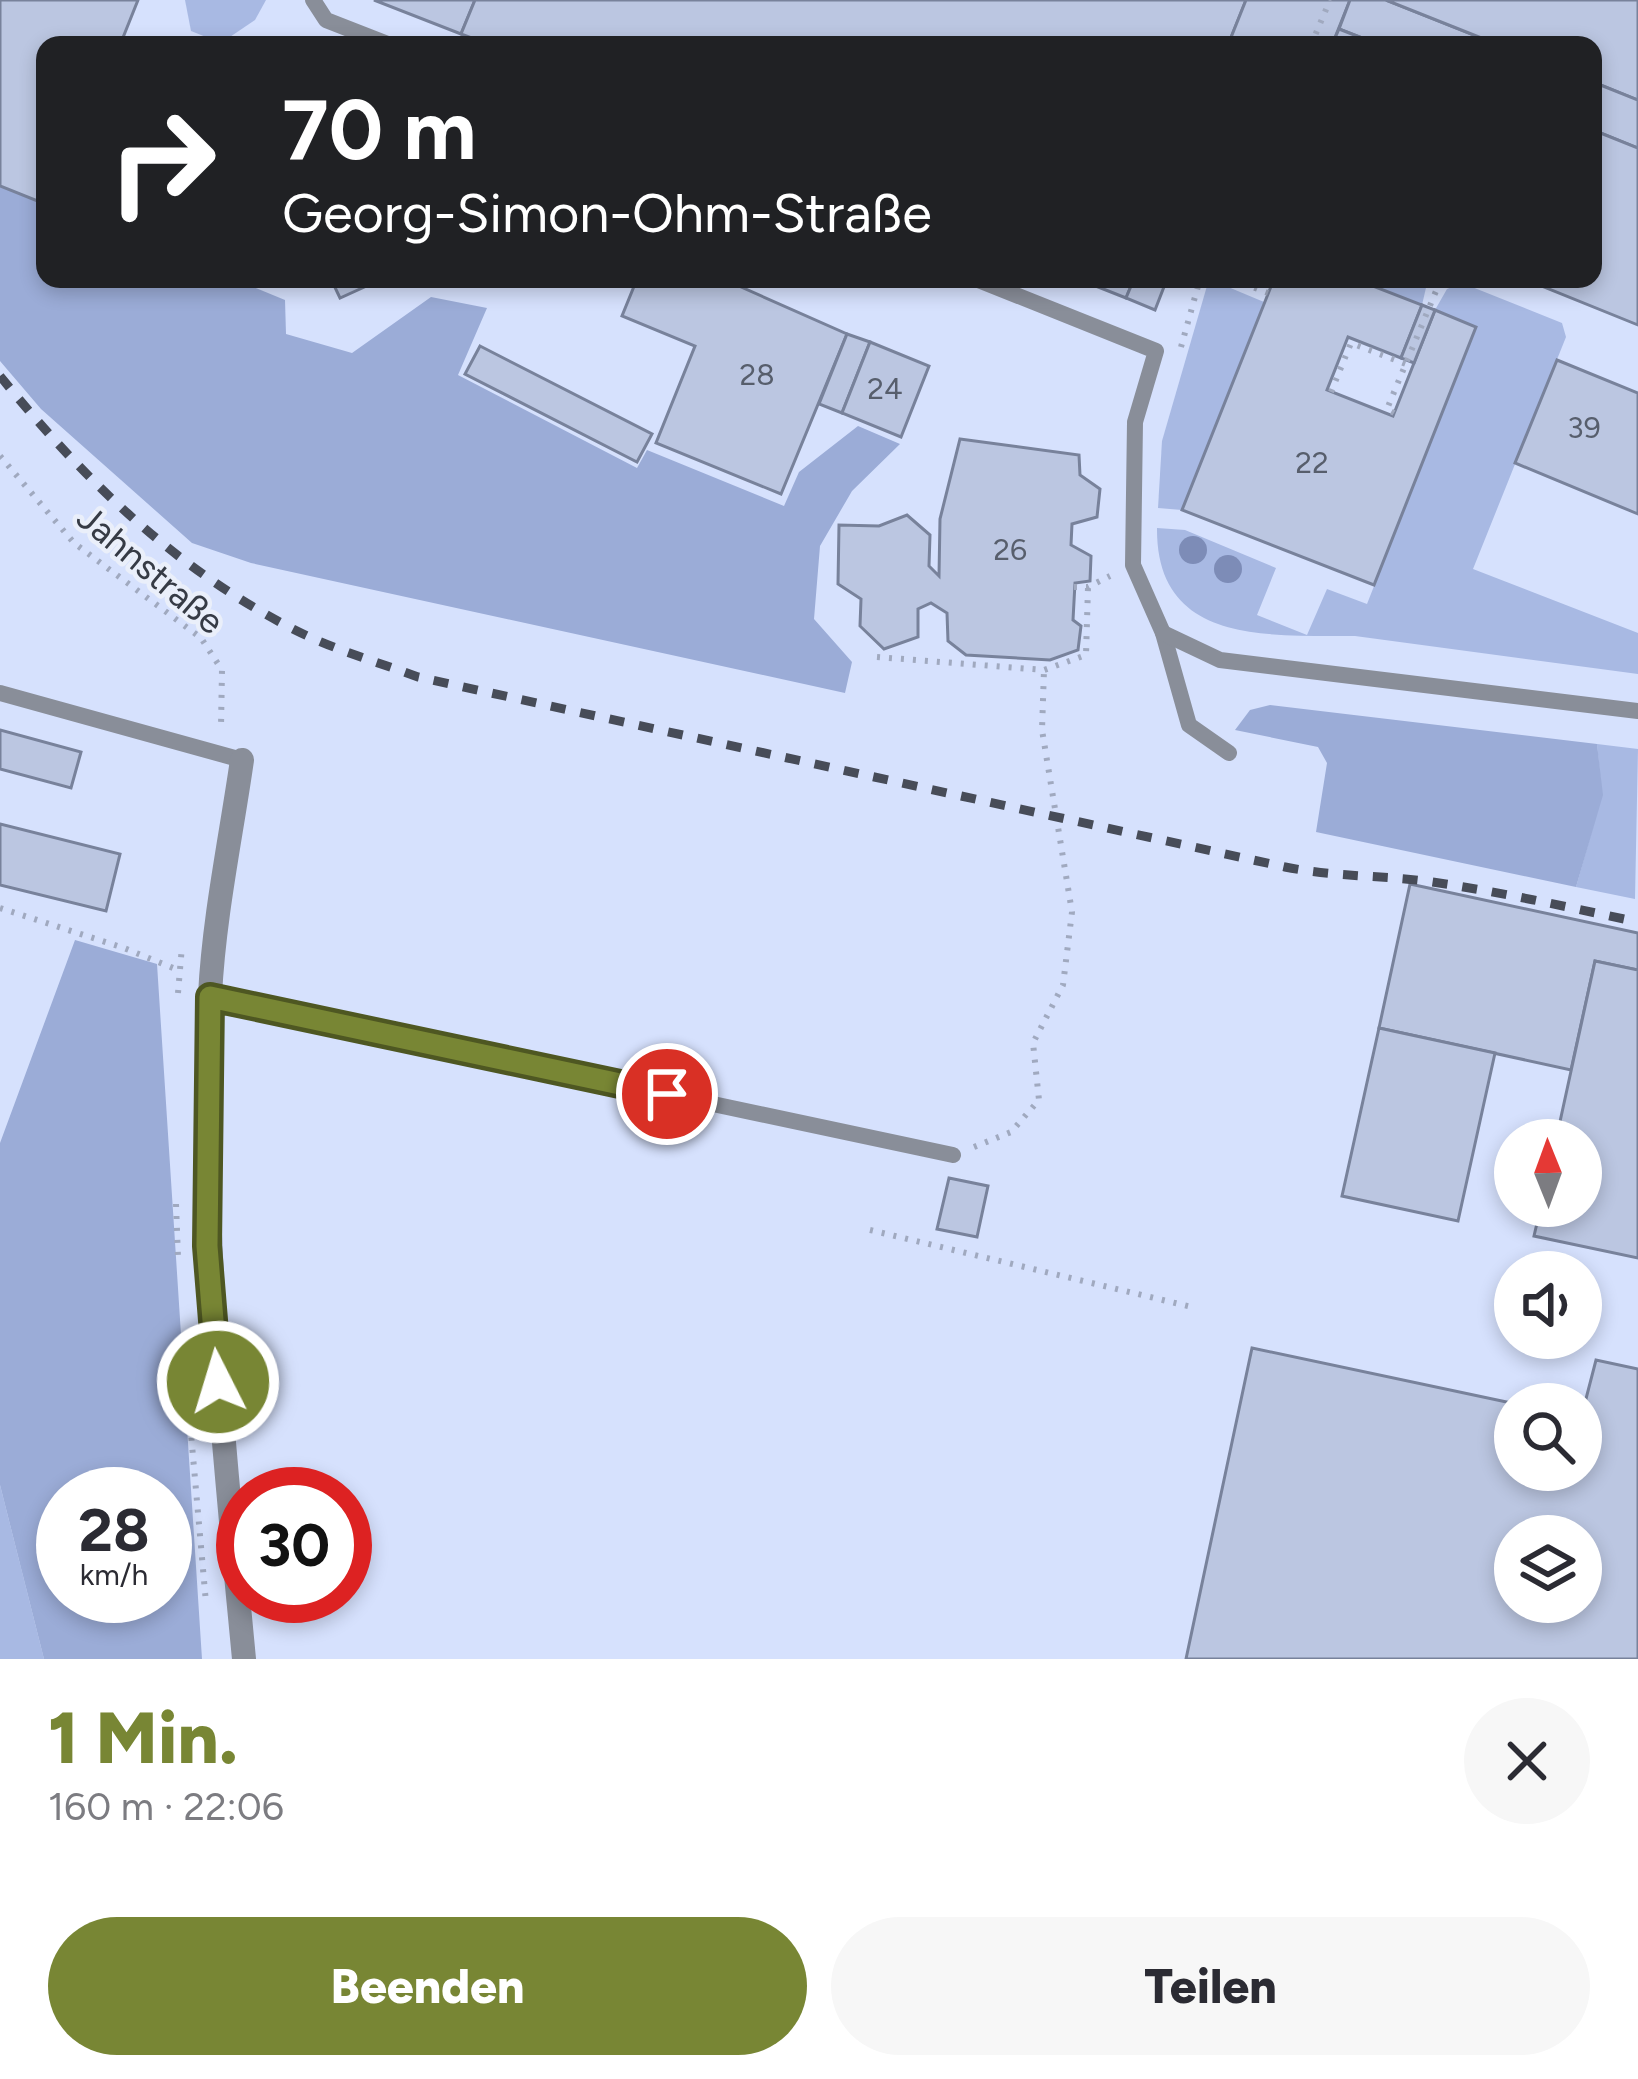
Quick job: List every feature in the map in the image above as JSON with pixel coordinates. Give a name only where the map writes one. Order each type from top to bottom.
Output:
[{"type":"street","points":[[242,760],[210,997],[207,1246],[244,1659]]},
{"type":"lane","points":[[313,0],[326,20],[367,36]]},
{"type":"lane","points":[[998,288],[1156,351],[1135,422],[1133,565],[1163,632],[1189,725],[1229,753]]},
{"type":"lane","points":[[1163,632],[1220,660],[1638,711]]},
{"type":"lane","points":[[0,693],[242,760]]},
{"type":"lane","points":[[210,997],[953,1155]]},
{"type":"path","points":[[1315,36],[1330,0]]},
{"type":"path","points":[[1255,288],[1268,293]]},
{"type":"path","points":[[1394,413],[1387,409],[1437,288]]},
{"type":"path","points":[[1331,389],[1352,343],[1406,364]]},
{"type":"path","name":"Jahnstraße","points":[[0,457],[74,543],[201,638],[222,670],[221,740]]},
{"type":"path","points":[[877,657],[1044,670],[1086,655],[1088,586]]},
{"type":"path","points":[[953,1155],[1011,1132],[1040,1100],[1033,1043],[1063,985],[1072,911],[1042,730],[1044,670]]},
{"type":"path","points":[[0,908],[178,970]]},
{"type":"path","points":[[871,1230],[1192,1307]]},
{"type":"shaded area","points":[[185,0],[266,0],[255,20],[231,36],[191,31]]},
{"type":"shaded area","points":[[0,186],[36,200],[36,288],[256,288],[285,300],[286,334],[352,353],[431,297],[487,308],[458,375],[637,468],[647,450],[784,506],[799,472],[858,426],[900,444],[852,491],[820,546],[814,619],[852,662],[845,693],[251,563],[192,543],[41,409],[0,361]]},
{"type":"shaded area","points":[[1206,288],[1231,288],[1264,302],[1182,510],[1158,508],[1162,441]]},
{"type":"shaded area","points":[[1379,288],[1426,288],[1422,305]]},
{"type":"shaded area","points":[[1474,288],[1562,323],[1566,337],[1473,569],[1638,633],[1638,674],[1355,636],[1288,635],[1255,633],[1197,614],[1176,595],[1162,566],[1157,528],[1185,530],[1276,568],[1257,615],[1307,635],[1327,589],[1367,604],[1476,327],[1435,310],[1447,289]]},
{"type":"shaded area","points":[[1270,705],[1597,744],[1603,795],[1576,887],[1316,832],[1327,763],[1318,747],[1235,730],[1250,710]]},
{"type":"shaded area","points":[[1597,744],[1638,749],[1635,899],[1576,887],[1602,795]]},
{"type":"shaded area","points":[[75,940],[157,964],[190,1467],[36,1467],[36,1623],[192,1623],[192,1505],[202,1659],[44,1659],[0,1485],[0,1143]]},
{"type":"shaded area","points":[[0,1485],[44,1659],[0,1659]]},
{"type":"building","points":[[0,0],[138,0],[124,36],[36,36],[36,200],[0,186]]},
{"type":"building","points":[[374,0],[475,0],[461,34]]},
{"type":"building","points":[[475,0],[1246,0],[1232,36],[461,34]]},
{"type":"building","points":[[1246,0],[1350,0],[1336,36],[1232,36]]},
{"type":"building","points":[[1350,0],[1386,0],[1476,36],[1357,36],[1339,29]]},
{"type":"building","points":[[1386,0],[1638,0],[1638,100],[1602,86],[1602,36],[1476,36]]},
{"type":"building","points":[[1602,86],[1638,100],[1638,148],[1602,134]]},
{"type":"building","points":[[1602,134],[1638,148],[1638,325],[1546,288],[1602,288]]},
{"type":"building","points":[[335,288],[362,288],[340,298]]},
{"type":"building","points":[[633,288],[743,288],[847,334],[781,494],[656,443],[695,346],[622,316]]},
{"type":"building","points":[[1101,288],[1130,288],[1126,298]]},
{"type":"building","points":[[1130,288],[1164,288],[1155,310],[1126,298]]},
{"type":"building","points":[[1270,288],[1378,288],[1422,305],[1401,358],[1348,337],[1327,390],[1393,416],[1435,310],[1476,327],[1374,585],[1182,510]]},
{"type":"building","points":[[1422,305],[1435,310],[1414,363],[1401,358]]},
{"type":"building","points":[[847,334],[870,342],[842,413],[819,404]]},
{"type":"building","points":[[870,342],[929,366],[901,437],[842,413]]},
{"type":"building","points":[[480,346],[652,434],[637,462],[465,374]]},
{"type":"building","points":[[1557,360],[1638,393],[1638,514],[1515,463]]},
{"type":"building","points":[[960,439],[1079,455],[1080,475],[1100,489],[1097,517],[1072,524],[1071,545],[1091,556],[1090,581],[1075,583],[1073,620],[1081,626],[1078,650],[1050,660],[966,655],[948,641],[947,613],[931,603],[918,609],[918,637],[884,649],[860,626],[861,599],[838,584],[839,525],[879,526],[907,515],[930,535],[929,566],[939,576],[940,519]]},
{"type":"building","points":[[0,730],[81,752],[71,788],[0,769]]},
{"type":"building","points":[[0,824],[120,854],[106,911],[0,885]]},
{"type":"building","points":[[1410,884],[1638,933],[1638,970],[1595,961],[1571,1070],[1379,1028]]},
{"type":"building","points":[[1595,961],[1638,970],[1638,1258],[1534,1236],[1536,1227],[1602,1227],[1602,1119],[1561,1119]]},
{"type":"building","points":[[1379,1028],[1495,1053],[1458,1221],[1342,1196]]},
{"type":"building","points":[[949,1178],[988,1186],[977,1237],[937,1229]]},
{"type":"building","points":[[1252,1348],[1494,1399],[1494,1491],[1602,1491],[1602,1383],[1590,1383],[1596,1360],[1638,1369],[1638,1659],[1186,1659]]},
{"type":"railway","points":[[0,376],[99,486],[211,580],[311,638],[418,677],[1285,867],[1452,885],[1638,922]]},
{"type":"route","points":[[218,1382],[207,1246],[210,997],[667,1094]]}]
